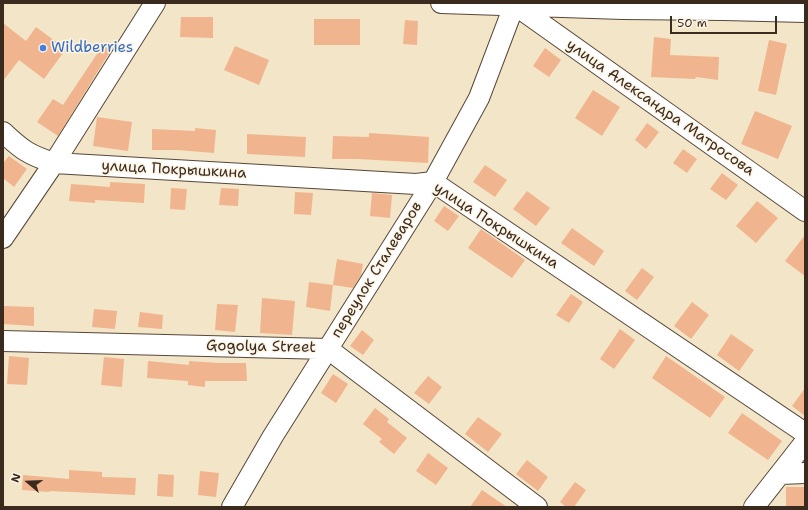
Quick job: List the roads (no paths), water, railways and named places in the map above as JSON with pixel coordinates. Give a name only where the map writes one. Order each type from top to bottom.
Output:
[{"type":"street","points":[[3,238],[54,163],[155,3]]},
{"type":"street","points":[[441,3],[515,4],[623,9],[723,6],[805,12]]},
{"type":"street","name":"переулок Сталеваров","points":[[232,507],[273,436],[433,182],[479,98],[515,4]]},
{"type":"street","name":"улица Александра Матросова","points":[[515,4],[805,211]]},
{"type":"street","name":"улица Покрышкина","points":[[3,132],[20,148],[36,157],[54,163],[416,184],[433,182],[805,433]]},
{"type":"street","name":"Gogolya Street","points":[[3,340],[328,349],[537,507]]},
{"type":"street","points":[[754,507],[805,442]]},
{"type":"street","points":[[780,474],[805,474]]},
{"type":"place","name":"Wildberries","points":[[43,48]]}]
